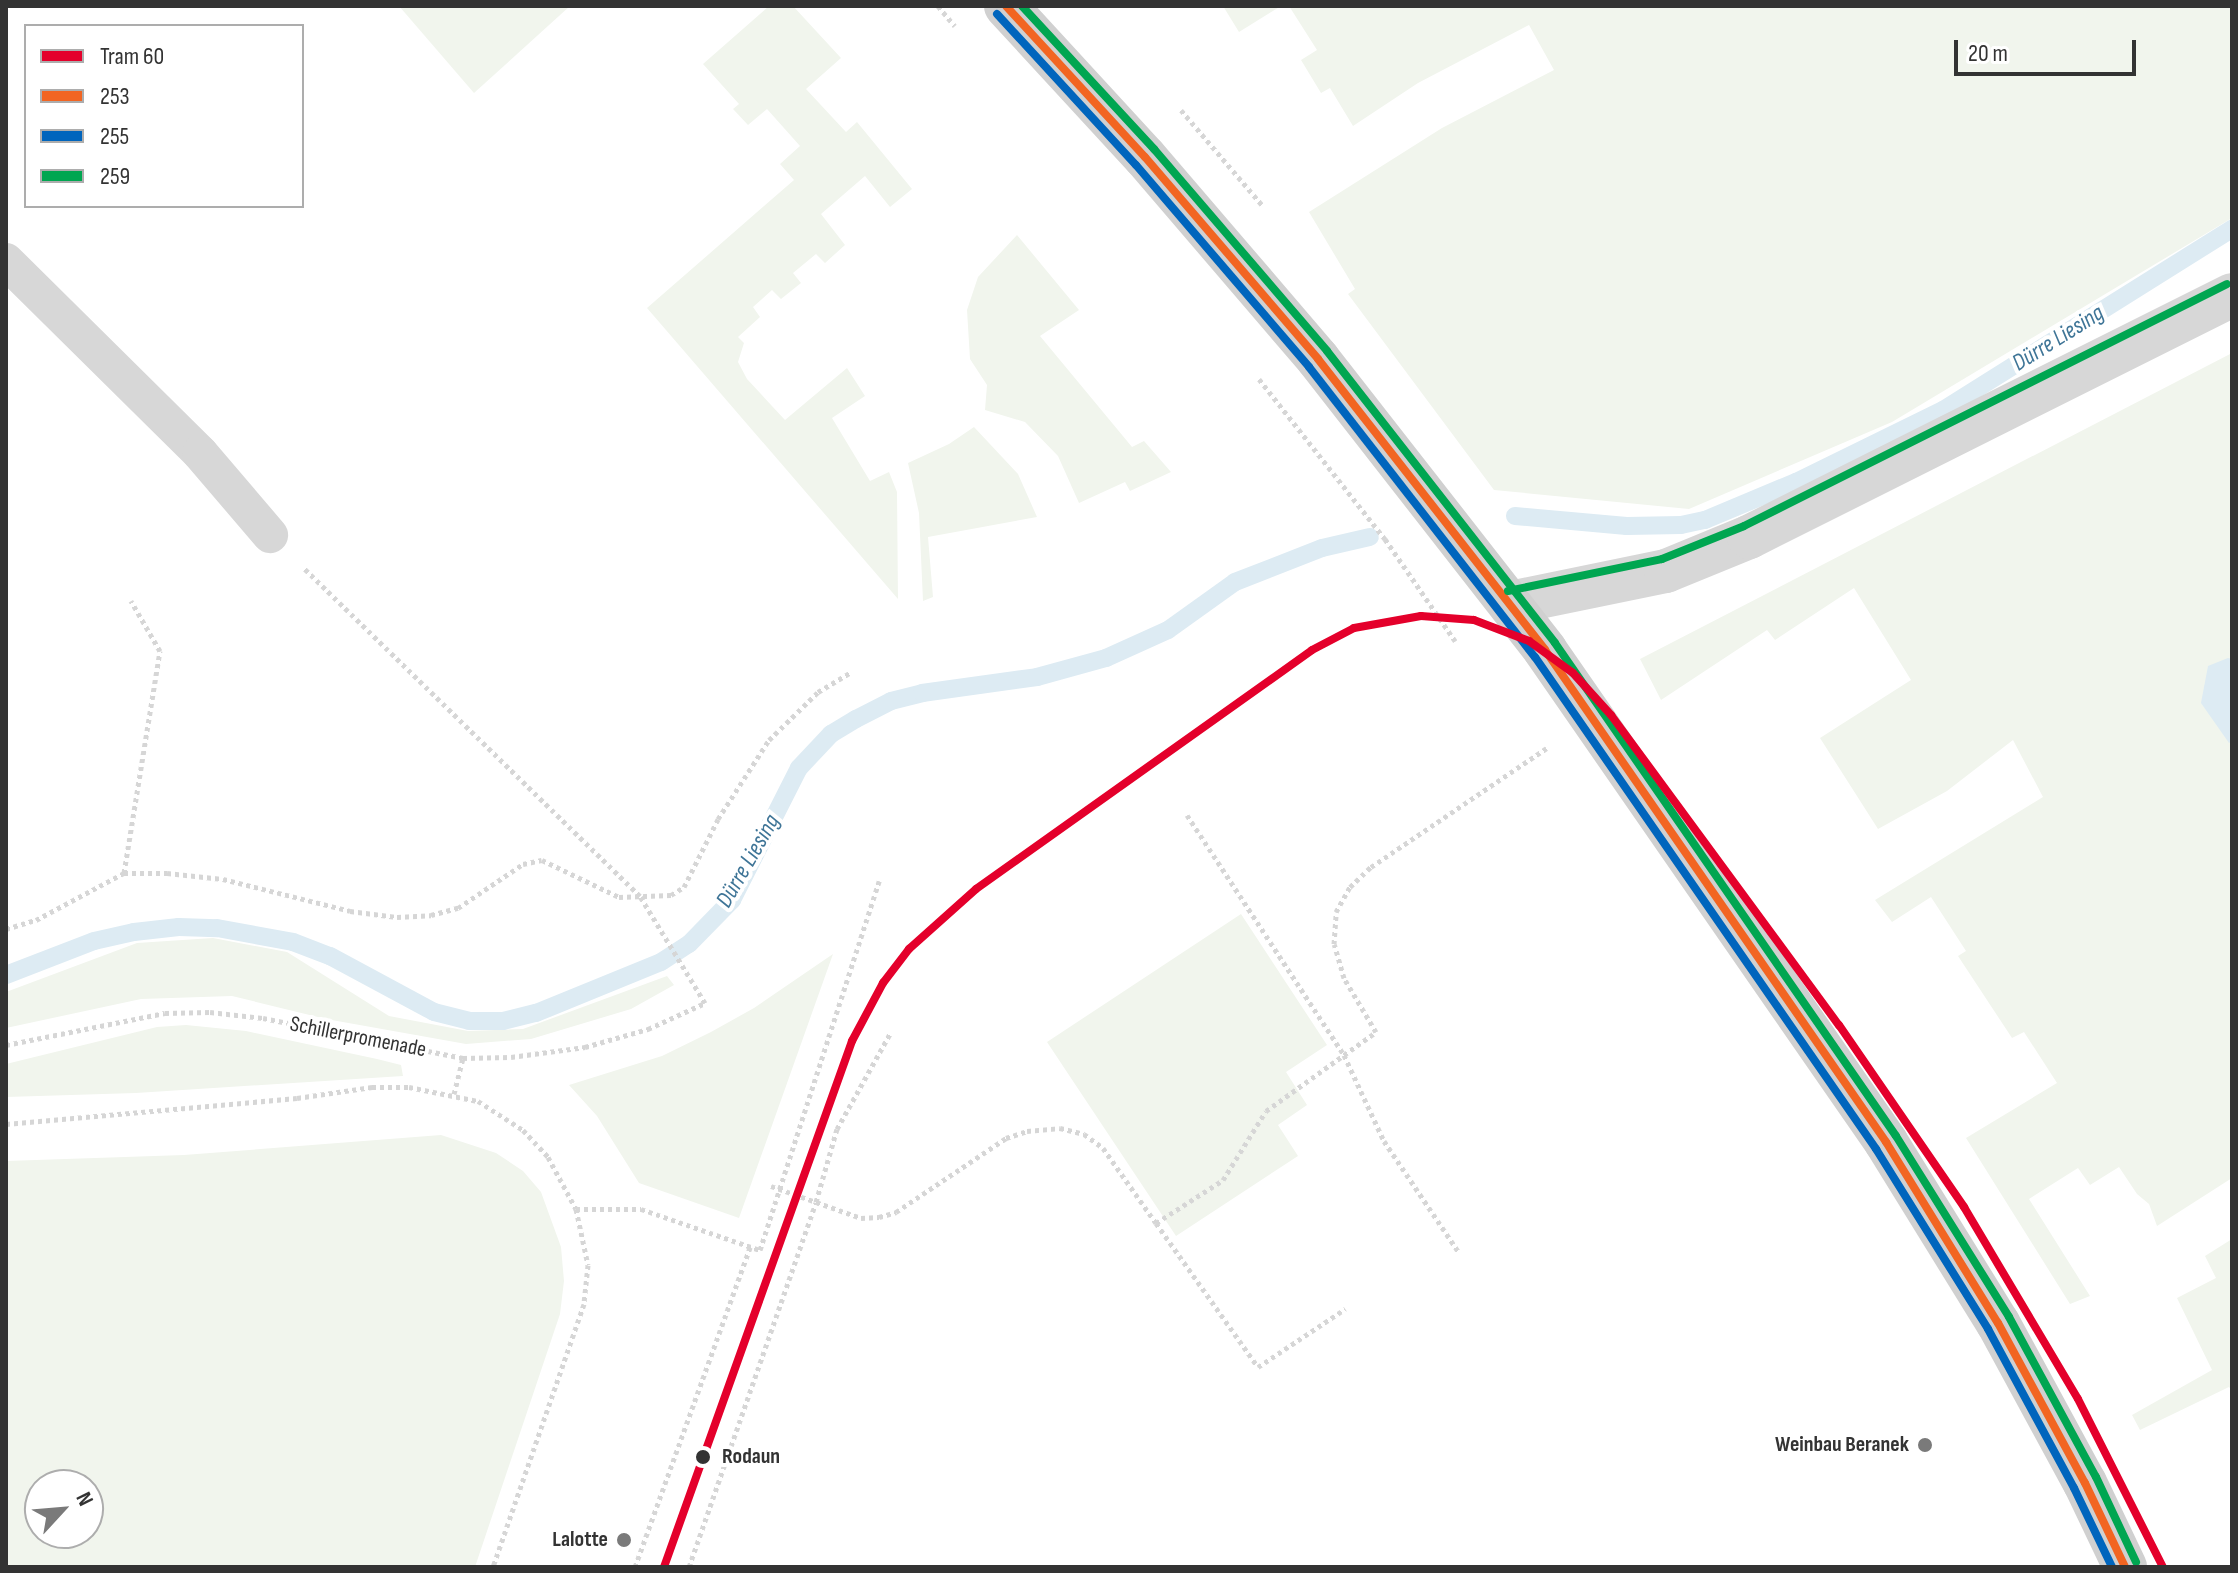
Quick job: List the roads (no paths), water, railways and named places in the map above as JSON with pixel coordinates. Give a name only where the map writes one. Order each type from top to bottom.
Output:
[{"type":"main road","points":[[1006,6],[1145,157],[1318,359],[1510,603],[1593,717],[1886,1142],[1998,1323],[2085,1483],[2125,1567]]},
{"type":"street","points":[[1510,603],[1666,571],[1749,537],[2232,295]]},
{"type":"lane","points":[[6,261],[200,453],[270,535]]},
{"type":"waterway","name":"Dürre Liesing","points":[[1515,516],[1627,526],[1681,525],[1705,520],[1796,482],[1943,410],[2232,229]]},
{"type":"waterway","name":"Dürre Liesing","points":[[6,975],[94,941],[134,932],[179,927],[217,928],[293,942],[330,956],[434,1012],[469,1021],[503,1021],[536,1013],[661,962],[689,944],[732,900],[799,768],[831,734],[856,719],[891,701],[922,693],[1037,677],[1106,658],[1168,630],[1235,582],[1322,548],[1370,537]]},
{"type":"tram line","name":"60","points":[[664,1567],[852,1041],[883,983],[909,949],[976,889],[1312,650],[1354,628],[1421,616],[1474,620],[1529,641],[1573,673],[1611,715],[1839,1025],[1964,1207],[2078,1399],[2163,1567]]},
{"type":"place","name":"Weinbau Beranek","points":[[1925,1445]]},
{"type":"place","name":"Rodaun","points":[[703,1457]]},
{"type":"place","name":"Lalotte","points":[[624,1540]]}]
